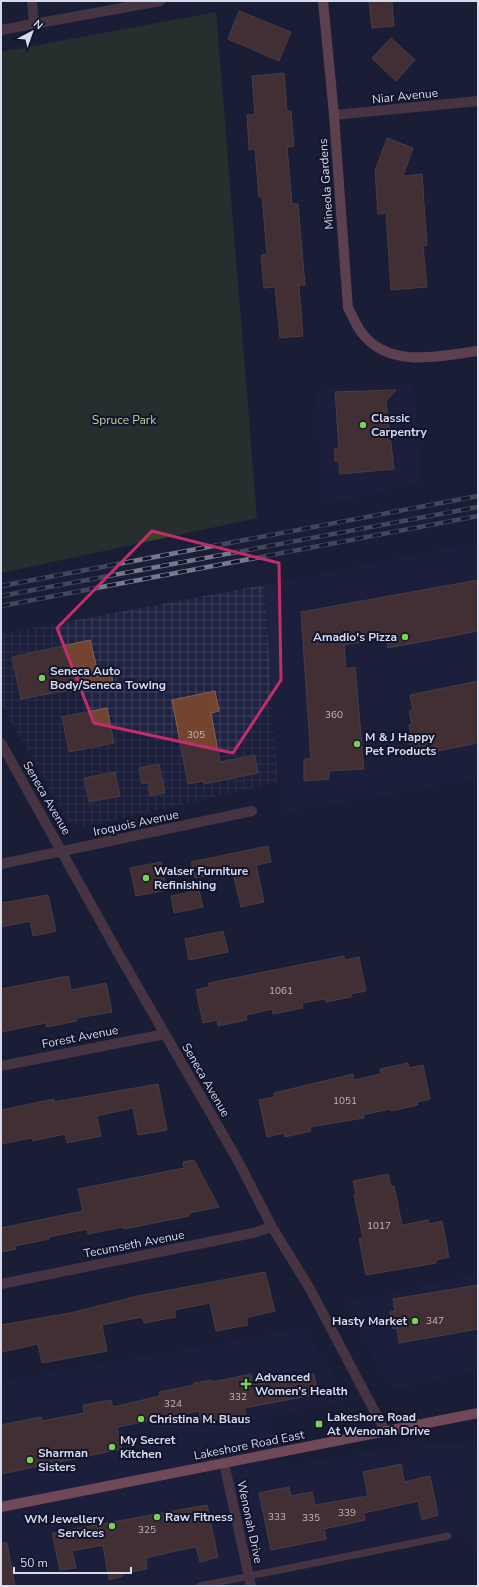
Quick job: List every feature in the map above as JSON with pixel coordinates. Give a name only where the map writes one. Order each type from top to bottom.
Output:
[{"type":"main road","name":"Lakeshore Road East","points":[[1,1507],[478,1413]]},
{"type":"street","points":[[32,1],[34,24]]},
{"type":"street","points":[[1,30],[160,1]]},
{"type":"street","name":"Mineola Gardens","points":[[323,1],[334,115],[348,308],[362,333],[383,351],[416,358],[478,351]]},
{"type":"street","name":"Niar Avenue","points":[[334,115],[478,101]]},
{"type":"street","name":"Seneca Avenue","points":[[1,743],[63,852],[116,951],[237,1158],[272,1227],[310,1289],[385,1431]]},
{"type":"street","name":"Iroquois Avenue","points":[[1,864],[252,811]]},
{"type":"street","name":"Forest Avenue","points":[[1,1066],[165,1034]]},
{"type":"street","name":"Tecumseth Avenue","points":[[1,1284],[253,1233],[272,1227]]},
{"type":"street","name":"Wenonah Drive","points":[[224,1463],[250,1581]]},
{"type":"lane","points":[[200,1586],[250,1581],[448,1536]]},
{"type":"highlighted area","points":[[152,531],[279,563],[281,680],[233,753],[94,723],[57,628]]},
{"type":"shaded area","points":[[413,382],[422,483],[321,505],[317,391]]},
{"type":"shaded area","points":[[478,542],[478,779],[282,814],[264,585]]},
{"type":"shaded area","points":[[264,585],[278,782],[85,827],[69,823],[1,704],[1,634]]},
{"type":"shaded area","points":[[478,1274],[478,1370],[397,1389],[390,1387],[341,1303]]},
{"type":"shaded area","points":[[304,1328],[350,1401],[269,1417],[281,1467],[402,1446],[478,1442],[478,1553],[459,1533],[242,1586],[1,1586],[1,1381]]},
{"type":"green space","name":"Spruce Park","points":[[216,12],[257,518],[1,573],[1,52]]},
{"type":"building","points":[[369,1],[392,1],[394,26],[372,28]]},
{"type":"building","points":[[239,11],[291,32],[279,61],[228,39]]},
{"type":"building","points":[[391,38],[415,60],[396,81],[372,58]]},
{"type":"building","points":[[284,73],[287,111],[291,111],[294,146],[287,147],[292,204],[298,204],[305,285],[299,285],[303,336],[280,338],[275,287],[264,288],[261,255],[267,254],[262,197],[259,197],[255,149],[249,150],[247,115],[255,114],[252,76]]},
{"type":"building","points":[[387,138],[413,148],[403,176],[422,174],[427,245],[423,246],[427,287],[391,290],[386,213],[378,214],[375,171]]},
{"type":"building","name":"Classic Carpentry","points":[[396,390],[386,401],[394,469],[340,474],[339,461],[335,461],[334,449],[339,448],[335,392]]},
{"type":"building","points":[[478,580],[478,631],[388,648],[386,637],[344,645],[346,669],[355,667],[364,769],[329,771],[329,779],[304,781],[304,759],[311,759],[301,612]]},
{"type":"building","points":[[90,640],[98,672],[110,669],[113,682],[21,699],[12,657]]},
{"type":"building","points":[[478,681],[478,743],[412,756],[409,739],[412,739],[409,725],[412,724],[409,711],[413,710],[410,695]]},
{"type":"building","points":[[215,691],[219,711],[211,713],[220,762],[255,755],[258,773],[204,784],[204,781],[188,784],[172,700]]},
{"type":"building","points":[[107,708],[114,743],[69,752],[62,717]]},
{"type":"building","points":[[159,764],[165,793],[150,796],[148,783],[142,784],[139,768]]},
{"type":"building","points":[[115,772],[120,796],[89,802],[84,778]]},
{"type":"building","points":[[268,846],[271,862],[256,865],[264,902],[241,907],[232,870],[195,878],[191,862]]},
{"type":"building","points":[[161,862],[167,890],[136,896],[130,868]]},
{"type":"building","points":[[199,890],[203,907],[174,913],[171,896]]},
{"type":"building","points":[[48,895],[56,931],[33,936],[30,921],[1,927],[1,903]]},
{"type":"building","points":[[223,931],[228,952],[189,960],[185,939]]},
{"type":"building","points":[[344,956],[345,960],[359,957],[366,991],[351,994],[351,997],[326,1002],[325,999],[302,1003],[303,1008],[273,1014],[272,1009],[246,1015],[247,1020],[218,1026],[217,1020],[203,1023],[196,990],[209,987],[209,983]]},
{"type":"building","points":[[68,976],[71,990],[106,983],[112,1012],[77,1018],[77,1021],[47,1027],[46,1023],[1,1032],[1,989]]},
{"type":"building","points":[[408,1063],[409,1068],[423,1065],[430,1099],[417,1102],[418,1105],[363,1115],[364,1118],[310,1127],[311,1131],[285,1137],[284,1133],[267,1137],[259,1100],[275,1097],[274,1093],[353,1074],[354,1080],[381,1074],[380,1069]]},
{"type":"building","points":[[158,1084],[167,1130],[138,1135],[133,1108],[97,1116],[101,1136],[67,1143],[65,1134],[33,1141],[32,1138],[1,1144],[1,1110],[54,1099],[54,1102]]},
{"type":"building","points":[[194,1160],[219,1207],[189,1213],[189,1216],[124,1229],[123,1227],[88,1234],[87,1229],[15,1246],[16,1249],[1,1252],[1,1228],[83,1211],[78,1189],[184,1168],[183,1162]]},
{"type":"building","points":[[388,1174],[391,1186],[394,1186],[402,1225],[428,1220],[429,1224],[442,1221],[449,1257],[436,1260],[436,1263],[366,1275],[359,1238],[363,1238],[354,1195],[356,1194],[353,1181]]},
{"type":"building","points":[[265,1272],[275,1311],[246,1318],[248,1325],[216,1331],[210,1303],[174,1310],[176,1317],[144,1323],[142,1317],[102,1325],[107,1351],[42,1363],[38,1344],[1,1352],[1,1325],[70,1313],[138,1296]]},
{"type":"building","points":[[478,1285],[478,1329],[399,1343],[397,1328],[393,1329],[390,1312],[395,1311],[393,1299]]},
{"type":"building","points":[[251,1374],[253,1385],[314,1374],[318,1394],[244,1408],[246,1414],[201,1423],[199,1411],[117,1427],[121,1449],[1,1474],[1,1425],[41,1417],[42,1421],[84,1413],[83,1405],[111,1400],[113,1407],[160,1396],[159,1392],[194,1385],[194,1383],[212,1380],[212,1382]]},
{"type":"building","points":[[401,1464],[404,1482],[430,1476],[438,1515],[422,1520],[418,1501],[364,1513],[365,1520],[324,1529],[326,1539],[271,1550],[259,1493],[289,1487],[291,1496],[312,1492],[315,1505],[368,1496],[363,1472]]},
{"type":"building","points":[[207,1505],[218,1557],[200,1562],[196,1547],[171,1552],[146,1558],[147,1569],[123,1573],[123,1576],[109,1580],[103,1545],[72,1551],[76,1568],[60,1570],[52,1533]]},
{"type":"building","points":[[1,1543],[7,1543],[15,1586],[1,1586]]},
{"type":"railway","points":[[1,586],[478,496]]},
{"type":"railway","points":[[1,596],[478,507]]},
{"type":"railway","points":[[1,606],[478,516]]},
{"type":"place","name":"Classic Carpentry","points":[[363,425]]},
{"type":"place","name":"Amadio's Pizza","points":[[405,637]]},
{"type":"place","name":"Seneca Auto Body/Seneca Towing","points":[[42,678]]},
{"type":"place","name":"M & J Happy Pet Products","points":[[357,744]]},
{"type":"place","name":"Walser Furniture Refinishing","points":[[146,878]]},
{"type":"place","name":"Hasty Market","points":[[415,1321]]},
{"type":"place","name":"Advanced Women’s Health","points":[[246,1384]]},
{"type":"place","name":"Christina M. Blaus","points":[[141,1419]]},
{"type":"place","name":"Lakeshore Road At Wenonah Drive","points":[[319,1424]]},
{"type":"place","name":"My Secret Kitchen","points":[[112,1447]]},
{"type":"place","name":"Sharman Sisters","points":[[30,1460]]},
{"type":"place","name":"Raw Fitness","points":[[157,1517]]},
{"type":"place","name":"WM Jewellery Services","points":[[112,1526]]}]
